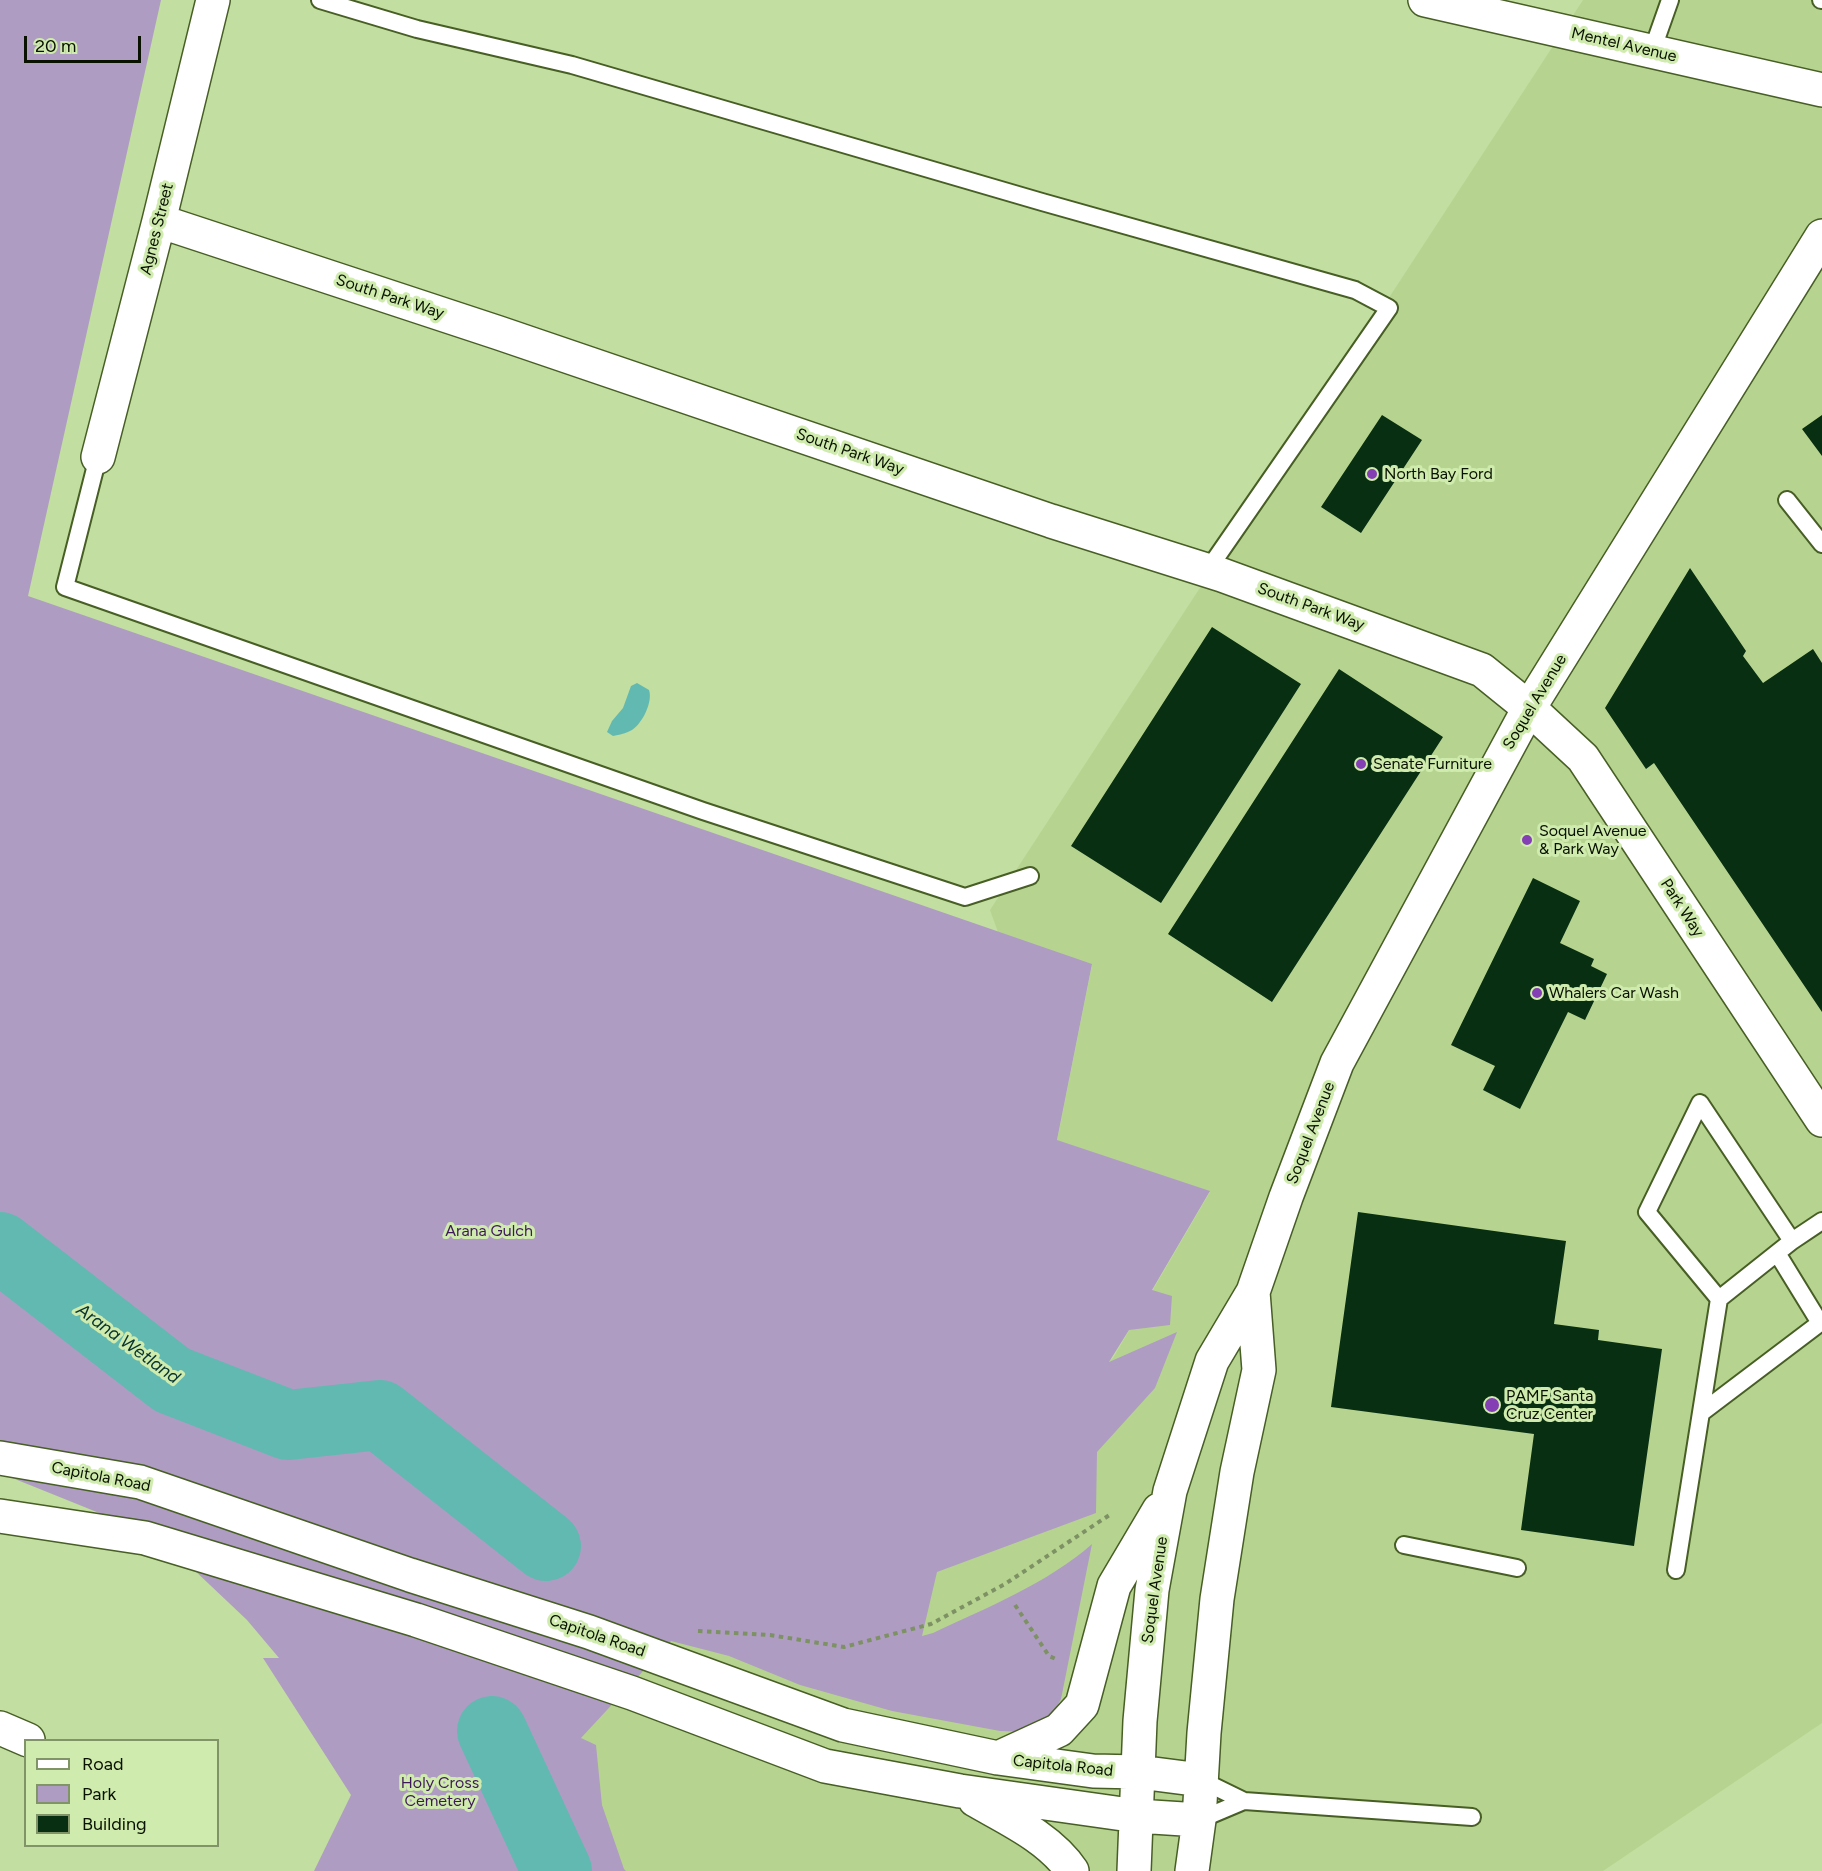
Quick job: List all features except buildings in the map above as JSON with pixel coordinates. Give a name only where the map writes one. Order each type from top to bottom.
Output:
[{"type":"main road","name":"Agnes Street","points":[[98,457],[213,0]]},
{"type":"main road","name":"Mentel Avenue","points":[[1425,0],[1652,51],[1821,84]]},
{"type":"main road","name":"South Park Way","points":[[159,221],[510,336],[1039,517],[1207,571],[1482,669],[1529,708]]},
{"type":"main road","name":"Soquel Avenue","points":[[1134,1871],[1140,1721],[1152,1590],[1170,1491],[1212,1361],[1253,1292],[1286,1197],[1338,1063],[1529,708],[1822,236]]},
{"type":"main road","name":"Park Way","points":[[1529,708],[1583,758],[1822,1120]]},
{"type":"main road","name":"Soquel Avenue","points":[[1192,1871],[1217,1599],[1237,1472],[1259,1370],[1253,1292]]},
{"type":"main road","name":"Capitola Road","points":[[0,1458],[140,1482],[410,1575],[589,1632],[843,1725],[998,1758],[1093,1771],[1139,1772],[1201,1780]]},
{"type":"main road","points":[[998,1758],[1059,1730],[1082,1705],[1099,1649],[1114,1586],[1170,1491]]},
{"type":"main road","points":[[0,1516],[145,1538],[428,1624],[632,1693],[825,1766],[960,1791],[1137,1816],[1198,1820]]},
{"type":"main road","points":[[0,1728],[26,1739]]},
{"type":"main road","points":[[960,1791],[1045,1843],[1072,1871]]},
{"type":"lane","points":[[320,0],[417,29],[572,65],[1020,196],[1355,290],[1389,308],[1207,571]]},
{"type":"lane","points":[[1652,51],[1670,0]]},
{"type":"lane","points":[[98,457],[65,587],[703,811],[965,897],[1030,876]]},
{"type":"lane","points":[[1787,500],[1822,544]]},
{"type":"lane","points":[[1719,1299],[1647,1212],[1700,1102],[1792,1241]]},
{"type":"lane","points":[[1676,1570],[1719,1299],[1792,1241],[1822,1221]]},
{"type":"lane","points":[[1701,1413],[1820,1323],[1777,1253]]},
{"type":"lane","points":[[1404,1545],[1517,1568]]},
{"type":"lane","points":[[1201,1780],[1244,1801],[1472,1817]]},
{"type":"lane","points":[[1198,1820],[1244,1801]]},
{"type":"path","points":[[695,1631],[770,1635],[843,1647],[931,1624],[1005,1584],[1108,1518],[1116,1509]]},
{"type":"path","points":[[1015,1605],[1049,1656],[1066,1664]]},
{"type":"shaded area","points":[[1583,0],[1822,0],[1822,1723],[1603,1871],[564,1871],[497,1570],[1080,1389],[1113,1358],[1210,1192],[1057,1141],[1092,965],[998,932],[990,910]]},
{"type":"green space","name":"Arana Gulch","points":[[0,0],[161,0],[28,596],[1092,964],[1057,1140],[1210,1191],[1152,1290],[1172,1296],[1170,1325],[1129,1330],[1109,1362],[1177,1332],[1155,1388],[1097,1452],[1096,1513],[937,1572],[922,1636],[1016,1594],[1056,1571],[1092,1544],[1061,1699],[1051,1717],[1029,1732],[1000,1731],[892,1711],[800,1685],[729,1656],[671,1641],[581,1738],[596,1745],[602,1805],[626,1871],[314,1871],[351,1795],[263,1658],[279,1658],[247,1620],[173,1550],[134,1527],[0,1473]]},
{"type":"water","points":[[637,683],[649,690],[650,700],[646,712],[632,730],[613,736],[607,732],[612,721],[623,708],[631,686]]},
{"type":"waterway","name":"Arana Wetland","points":[[0,1247],[172,1380],[288,1425],[380,1415],[546,1546]]},
{"type":"waterway","points":[[492,1731],[557,1871]]},
{"type":"place","name":"North Bay Ford","points":[[1372,474]]},
{"type":"place","name":"Senate Furniture","points":[[1361,764]]},
{"type":"place","name":"Soquel Avenue & Park Way","points":[[1527,840]]},
{"type":"place","name":"Whalers Car Wash","points":[[1537,993]]},
{"type":"place","name":"PAMF Santa Cruz Center","points":[[1492,1405]]},
{"type":"park label","name":"Holy Cross Cemetery","points":[[440,1792]]}]
